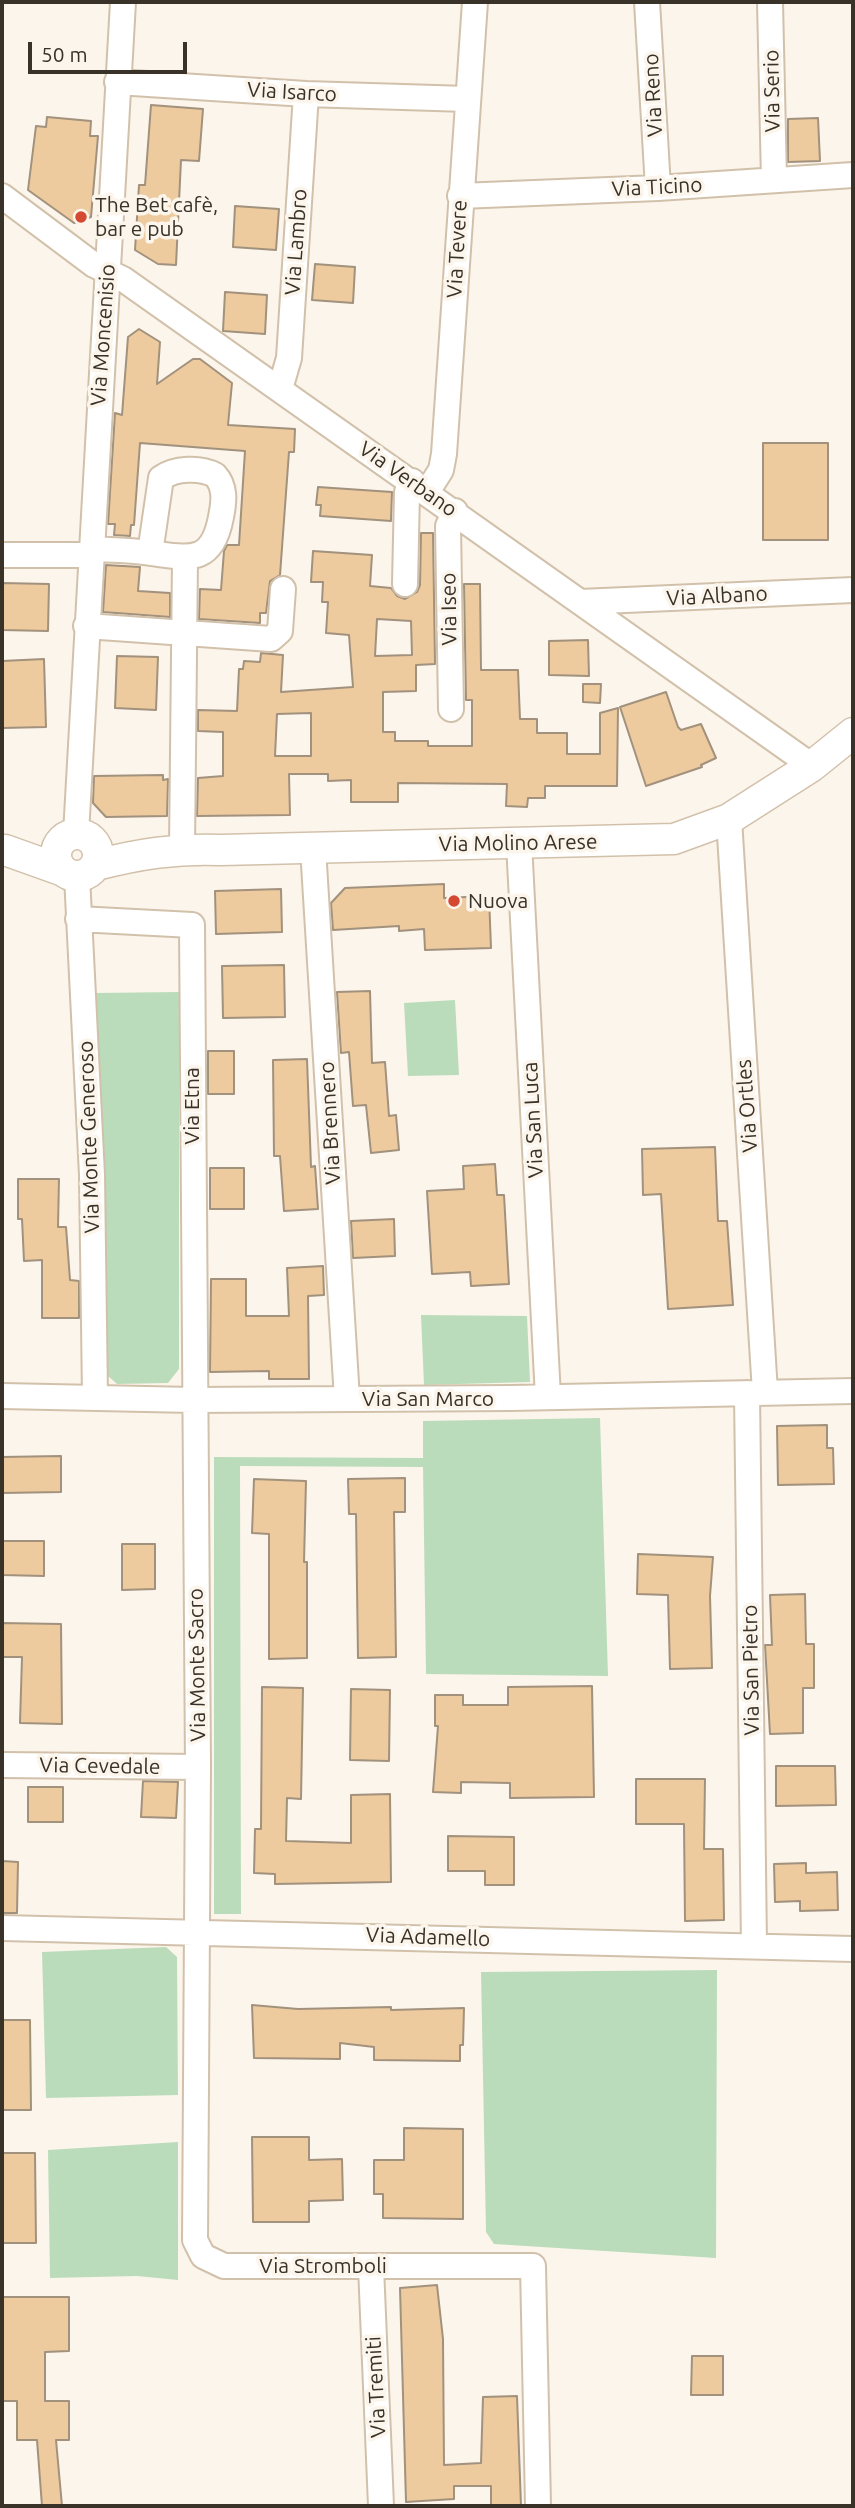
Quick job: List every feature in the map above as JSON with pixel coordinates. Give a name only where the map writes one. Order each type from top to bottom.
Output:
[{"type":"street","name":"Via Moncenisio","points":[[77,855],[86,626],[122,2]]},
{"type":"street","name":"Via Tevere","points":[[419,486],[441,470],[444,454],[475,2]]},
{"type":"street","name":"Via Reno","points":[[647,2],[658,188]]},
{"type":"street","name":"Via Serio","points":[[770,2],[774,180]]},
{"type":"street","name":"Via Isarco","points":[[117,82],[306,94],[467,99]]},
{"type":"street","name":"Via Lambro","points":[[280,389],[289,358],[306,94]]},
{"type":"street","name":"Via Ticino","points":[[460,195],[658,188],[853,175]]},
{"type":"street","name":"Via Verbano","points":[[2,196],[107,272],[123,279],[455,511],[812,766]]},
{"type":"street","points":[[2,555],[150,553],[185,559],[202,552],[220,523],[223,489],[220,481],[209,472],[182,471],[161,478],[150,553]]},
{"type":"street","name":"Via Iseo","points":[[405,584],[407,492],[419,486]]},
{"type":"street","name":"Via Iseo","points":[[451,709],[448,526],[455,511]]},
{"type":"street","points":[[182,848],[183,634],[187,583],[185,559]]},
{"type":"street","points":[[86,626],[275,638],[280,631],[283,589]]},
{"type":"street","name":"Via Albano","points":[[580,602],[853,590]]},
{"type":"street","name":"Via Molino Arese","points":[[3,850],[77,855],[182,848],[221,850],[519,844],[674,838],[729,820],[812,766],[853,733]]},
{"type":"street","name":"Via Ortles","points":[[729,820],[756,1392]]},
{"type":"street","name":"Via San Luca","points":[[519,844],[548,1397]]},
{"type":"street","name":"Via Brennero","points":[[313,848],[346,1399]]},
{"type":"street","name":"Via Monte Generoso","points":[[77,855],[92,1175],[95,1397]]},
{"type":"street","name":"Via Etna","points":[[78,919],[191,925],[194,1400]]},
{"type":"street","name":"Via San Marco","points":[[2,1396],[194,1400],[853,1391]]},
{"type":"street","name":"Via San Pietro","points":[[754,1946],[756,1392]]},
{"type":"street","name":"Via Monte Sacro","points":[[194,1400],[198,1767],[195,1930]]},
{"type":"street","name":"Via Cevedale","points":[[2,1765],[198,1767]]},
{"type":"street","name":"Via Adamello","points":[[2,1928],[195,1930],[853,1949]]},
{"type":"street","name":"Via Stromboli","points":[[195,1930],[195,2240],[203,2256],[224,2266],[533,2266],[538,2506]]},
{"type":"street","name":"Via Tremiti","points":[[370,2267],[381,2506]]},
{"type":"green space","points":[[179,992],[179,1369],[168,1383],[117,1384],[108,1376],[94,993]]},
{"type":"green space","points":[[455,1000],[459,1075],[408,1076],[404,1003]]},
{"type":"green space","points":[[421,1315],[527,1316],[530,1382],[424,1385]]},
{"type":"green space","points":[[600,1418],[608,1676],[426,1674],[423,1467],[240,1466],[241,1914],[214,1914],[214,1457],[423,1458],[423,1421]]},
{"type":"green space","points":[[166,1947],[177,1957],[178,2095],[46,2098],[42,1952]]},
{"type":"green space","points":[[717,1970],[716,2258],[494,2244],[486,2232],[481,1972]]},
{"type":"green space","points":[[178,2142],[178,2280],[137,2276],[50,2278],[48,2150]]},
{"type":"building","points":[[151,105],[203,109],[199,161],[181,160],[176,265],[158,264],[135,250],[139,185],[145,185]]},
{"type":"building","points":[[47,117],[91,121],[90,136],[98,136],[91,217],[74,223],[28,190],[36,126],[46,127]]},
{"type":"building","points":[[818,118],[820,161],[788,162],[788,119]]},
{"type":"building","points":[[235,206],[279,209],[276,250],[233,247]]},
{"type":"building","points":[[315,264],[355,267],[353,303],[312,300]]},
{"type":"building","points":[[225,292],[267,295],[265,334],[223,331]]},
{"type":"building","points":[[139,329],[160,342],[157,384],[193,359],[200,359],[232,383],[228,425],[295,429],[294,452],[289,452],[280,575],[270,581],[266,613],[260,613],[260,623],[199,619],[200,589],[221,590],[224,551],[227,545],[239,545],[245,451],[140,443],[134,525],[131,525],[130,536],[114,535],[115,524],[108,524],[115,413],[122,415],[128,337]]},
{"type":"building","points":[[763,443],[828,443],[828,540],[763,540]]},
{"type":"building","points":[[318,487],[392,492],[391,521],[320,516],[321,505],[316,505]]},
{"type":"building","points":[[421,533],[433,533],[435,664],[416,665],[416,691],[383,692],[383,732],[395,732],[395,741],[428,741],[428,746],[472,746],[472,700],[466,700],[464,584],[480,584],[481,670],[518,670],[520,719],[537,719],[537,733],[567,733],[567,754],[600,754],[600,713],[618,708],[617,786],[545,786],[545,798],[528,798],[527,807],[506,806],[507,784],[398,783],[398,802],[351,802],[351,780],[328,781],[328,774],[289,774],[290,815],[197,816],[198,778],[223,776],[223,732],[198,731],[198,710],[237,711],[239,669],[243,669],[244,661],[260,662],[261,653],[283,655],[281,692],[353,687],[349,635],[326,633],[328,602],[322,602],[323,582],[311,582],[313,551],[372,555],[370,586],[391,588],[397,596],[405,599],[417,592],[420,585]],"holes":[[[377,619],[411,621],[412,655],[375,656]],[[311,713],[311,756],[275,756],[277,714]]]},
{"type":"building","points":[[106,565],[140,567],[138,591],[170,593],[170,617],[103,612]]},
{"type":"building","points":[[2,583],[49,584],[48,631],[2,630]]},
{"type":"building","points":[[588,640],[589,676],[549,675],[549,641]]},
{"type":"building","points":[[117,656],[158,657],[156,710],[115,708]]},
{"type":"building","points":[[44,659],[46,727],[2,728],[2,661]]},
{"type":"building","points":[[583,684],[601,684],[600,703],[583,702]]},
{"type":"building","points":[[666,692],[678,727],[681,730],[701,724],[716,758],[701,765],[702,767],[646,786],[620,707]]},
{"type":"building","points":[[163,775],[163,780],[168,779],[167,816],[106,817],[93,803],[94,776]]},
{"type":"building","points":[[444,884],[444,898],[489,896],[491,948],[425,950],[424,929],[399,931],[399,926],[333,930],[331,903],[345,888]]},
{"type":"building","points":[[281,889],[282,932],[216,934],[215,891]]},
{"type":"building","points":[[284,965],[285,1017],[223,1018],[222,966]]},
{"type":"building","points":[[370,991],[372,1063],[385,1062],[389,1116],[396,1115],[399,1150],[371,1153],[366,1105],[353,1106],[349,1052],[341,1053],[337,992]]},
{"type":"building","points":[[208,1051],[234,1051],[234,1094],[208,1094]]},
{"type":"building","points":[[307,1059],[311,1167],[315,1166],[318,1209],[284,1211],[280,1156],[274,1156],[273,1060]]},
{"type":"building","points":[[715,1147],[718,1221],[727,1221],[733,1305],[668,1309],[661,1194],[643,1195],[642,1149]]},
{"type":"building","points":[[495,1164],[497,1195],[504,1195],[509,1284],[471,1286],[470,1272],[432,1274],[427,1191],[464,1189],[463,1166]]},
{"type":"building","points":[[210,1168],[244,1168],[244,1209],[210,1209]]},
{"type":"building","points":[[18,1179],[59,1179],[58,1227],[66,1227],[70,1280],[79,1281],[79,1318],[42,1318],[42,1260],[24,1261],[22,1219],[18,1219]]},
{"type":"building","points":[[394,1219],[395,1256],[353,1258],[351,1221]]},
{"type":"building","points":[[323,1266],[324,1295],[308,1296],[309,1379],[269,1379],[269,1371],[210,1372],[211,1279],[246,1279],[246,1316],[289,1316],[287,1268]]},
{"type":"building","points":[[827,1425],[827,1448],[833,1448],[834,1484],[778,1485],[777,1426]]},
{"type":"building","points":[[61,1456],[61,1492],[2,1493],[2,1457]]},
{"type":"building","points":[[405,1478],[405,1512],[394,1512],[396,1657],[358,1658],[356,1514],[349,1514],[348,1479]]},
{"type":"building","points":[[254,1479],[306,1481],[304,1562],[307,1562],[307,1658],[269,1659],[269,1534],[252,1533]]},
{"type":"building","points":[[2,1541],[44,1541],[44,1576],[2,1575]]},
{"type":"building","points":[[122,1544],[155,1544],[155,1589],[122,1590]]},
{"type":"building","points":[[638,1554],[713,1557],[710,1596],[712,1668],[670,1669],[668,1595],[637,1594]]},
{"type":"building","points":[[805,1594],[806,1644],[814,1644],[814,1688],[803,1688],[803,1733],[770,1734],[765,1645],[772,1645],[770,1595]]},
{"type":"building","points":[[2,1623],[61,1624],[62,1724],[20,1723],[22,1657],[2,1657]]},
{"type":"building","points":[[592,1686],[594,1797],[510,1798],[510,1783],[461,1782],[461,1793],[433,1792],[438,1726],[435,1726],[435,1695],[463,1695],[463,1705],[508,1705],[508,1687]]},
{"type":"building","points":[[262,1687],[303,1688],[301,1799],[287,1798],[286,1841],[351,1843],[351,1795],[390,1794],[391,1882],[275,1884],[275,1874],[254,1873],[255,1829],[261,1829]]},
{"type":"building","points":[[351,1689],[390,1690],[389,1761],[350,1760]]},
{"type":"building","points":[[776,1766],[835,1766],[836,1805],[776,1806]]},
{"type":"building","points":[[636,1779],[705,1779],[704,1849],[723,1849],[724,1920],[685,1921],[684,1824],[636,1824]]},
{"type":"building","points":[[143,1781],[178,1782],[176,1818],[141,1817]]},
{"type":"building","points":[[28,1787],[63,1787],[63,1822],[28,1822]]},
{"type":"building","points":[[448,1836],[514,1837],[514,1885],[485,1885],[485,1871],[448,1871]]},
{"type":"building","points":[[2,1861],[18,1862],[17,1913],[2,1913]]},
{"type":"building","points":[[806,1863],[806,1873],[837,1872],[838,1910],[800,1911],[800,1901],[775,1902],[774,1864]]},
{"type":"building","points":[[252,2005],[298,2009],[464,2008],[460,2061],[374,2060],[374,2047],[340,2043],[340,2059],[254,2058]]},
{"type":"building","points":[[2,2020],[30,2020],[31,2110],[2,2110]]},
{"type":"building","points":[[404,2128],[463,2129],[463,2219],[383,2218],[383,2194],[374,2194],[374,2160],[404,2160]]},
{"type":"building","points":[[252,2137],[309,2137],[309,2160],[342,2159],[343,2200],[309,2201],[309,2222],[253,2222]]},
{"type":"building","points":[[2,2153],[35,2153],[36,2243],[2,2243]]},
{"type":"building","points":[[437,2285],[443,2339],[444,2465],[481,2463],[483,2397],[517,2396],[521,2506],[491,2506],[491,2486],[454,2486],[454,2499],[406,2502],[400,2288]]},
{"type":"building","points":[[3,2297],[69,2297],[69,2351],[45,2352],[45,2401],[69,2401],[69,2440],[56,2440],[62,2506],[42,2506],[37,2440],[17,2440],[17,2401],[2,2401]]},
{"type":"building","points":[[692,2356],[723,2356],[723,2395],[691,2395]]},
{"type":"place","name":"The Bet cafè, bar e pub","points":[[81,217]]},
{"type":"place","name":"Nuova","points":[[454,901]]}]
